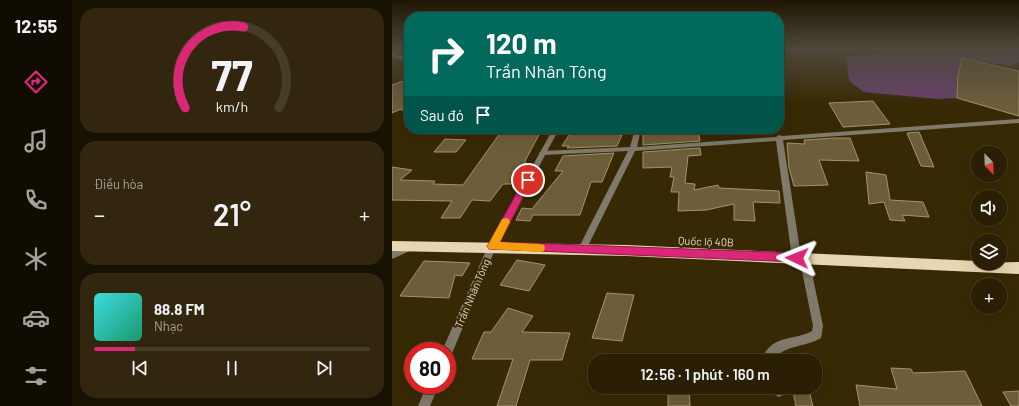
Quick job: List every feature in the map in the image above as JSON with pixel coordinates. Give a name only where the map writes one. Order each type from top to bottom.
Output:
[{"type":"highway","name":"Quốc lộ 40B","points":[[392,246],[492,246],[1019,268]]},
{"type":"street","points":[[542,153],[633,149],[779,137],[1019,121]]},
{"type":"street","name":"Trần Nhân Tông","points":[[451,342],[492,246],[553,134]]},
{"type":"street","points":[[582,250],[633,149],[637,134]]},
{"type":"street","points":[[771,354],[780,345],[813,337],[817,334],[818,326],[800,258],[779,137]]},
{"type":"street","points":[[392,255],[411,246]]},
{"type":"street","points":[[424,406],[429,394]]},
{"type":"shaded area","points":[[847,67],[961,67],[957,98],[937,99],[864,92],[849,81]]},
{"type":"building","points":[[960,67],[1001,67],[1019,71],[1019,116],[957,98]]},
{"type":"building","points":[[404,81],[404,112],[401,109],[392,113],[392,85]]},
{"type":"building","points":[[873,101],[890,124],[843,127],[829,103]]},
{"type":"building","points":[[919,132],[934,167],[921,166],[907,133]]},
{"type":"building","points":[[499,134],[539,134],[514,184],[503,184],[490,201],[472,200],[460,218],[441,218],[452,201],[392,200],[392,167],[412,170],[400,180],[435,181],[433,184],[463,185]]},
{"type":"building","points":[[570,134],[622,135],[617,146],[567,148],[569,146],[562,146]]},
{"type":"building","points":[[643,134],[699,134],[700,141],[643,145]]},
{"type":"building","points":[[850,138],[859,161],[819,160],[828,185],[794,186],[789,168],[787,143],[805,144],[804,140]]},
{"type":"building","points":[[445,139],[466,140],[456,152],[434,152]]},
{"type":"building","points":[[700,148],[701,155],[688,156],[685,183],[695,184],[694,190],[718,185],[719,188],[779,191],[780,203],[753,202],[755,221],[734,220],[734,204],[706,210],[678,211],[679,192],[671,192],[674,177],[670,177],[672,167],[643,168],[643,152]]},
{"type":"building","points":[[614,153],[602,182],[591,182],[580,215],[533,215],[530,221],[516,220],[522,208],[532,209],[563,171],[555,171],[563,156]]},
{"type":"building","points":[[866,172],[886,175],[890,200],[923,202],[929,217],[902,215],[905,221],[890,220],[884,202],[869,204]]},
{"type":"building","points":[[517,260],[545,265],[529,291],[500,285]]},
{"type":"building","points":[[424,261],[470,263],[462,276],[455,275],[449,298],[400,296]]},
{"type":"building","points":[[607,293],[634,295],[622,341],[592,338]]},
{"type":"building","points":[[508,308],[533,316],[522,332],[570,333],[562,360],[530,360],[516,406],[497,406],[513,359],[472,359],[484,332],[491,332]]},
{"type":"building","points":[[891,368],[911,369],[913,373],[965,371],[982,406],[860,406],[856,385],[897,389]]},
{"type":"building","points":[[1019,391],[1019,406],[1011,406],[1003,392]]},
{"type":"building","points":[[668,394],[689,394],[690,406],[668,406]]},
{"type":"building","points":[[793,394],[810,394],[813,406],[796,406]]},
{"type":"slow traffic","points":[[506,222],[492,246],[540,248]]},
{"type":"route","points":[[528,180],[492,246],[797,258]]}]
